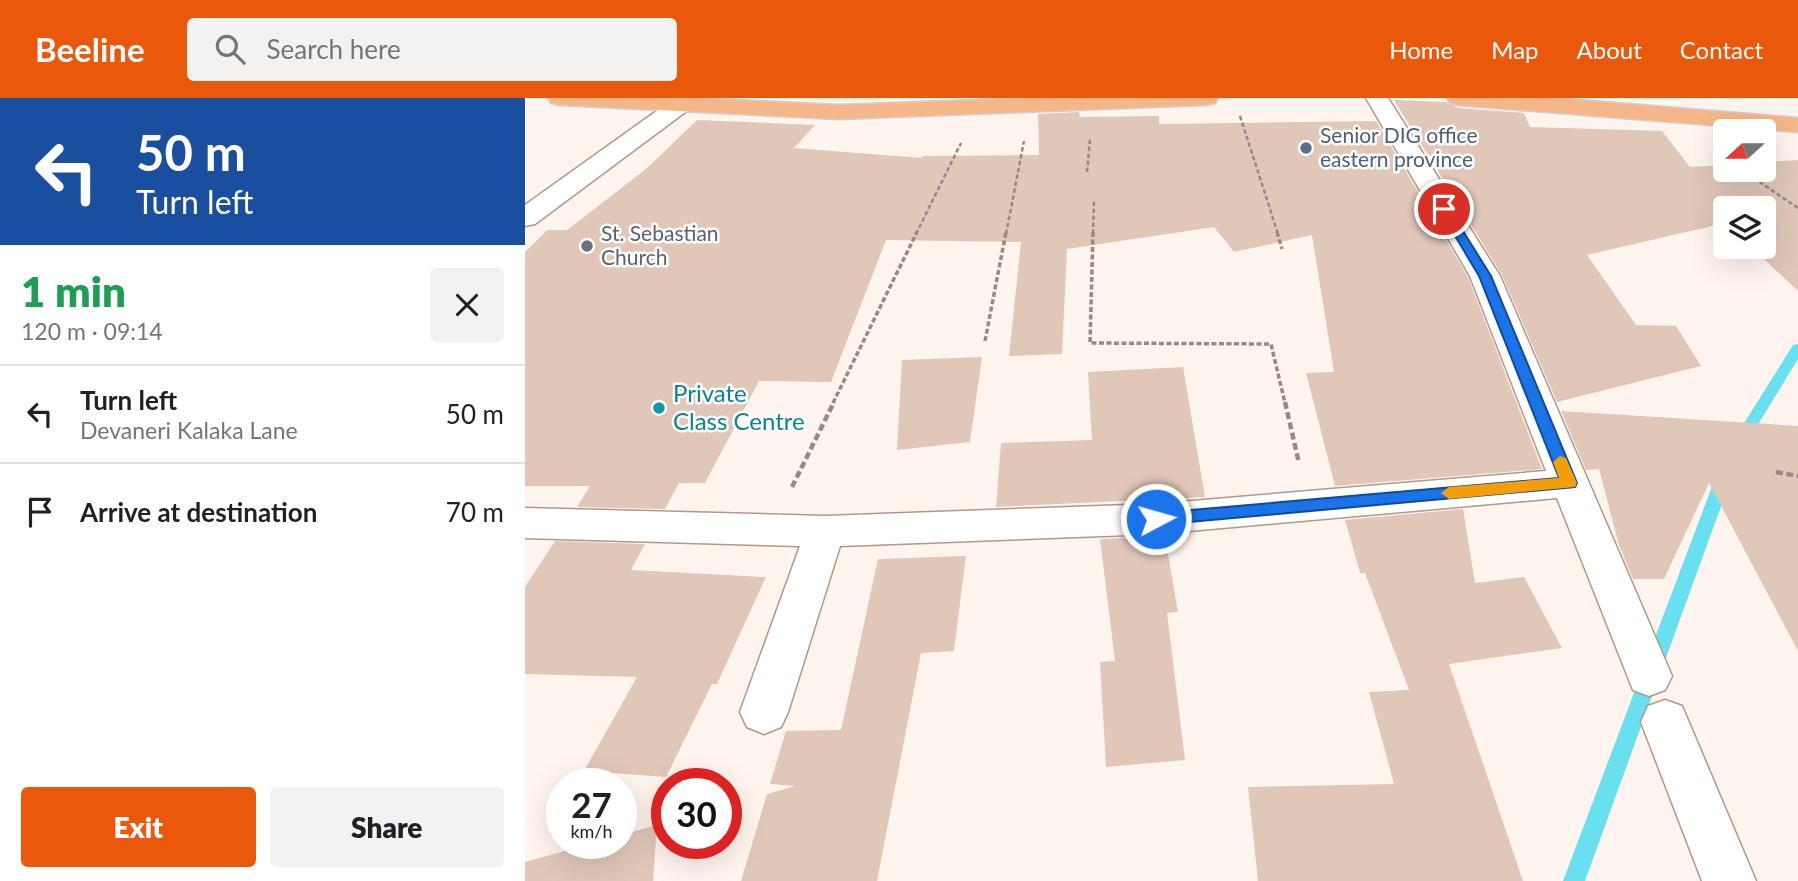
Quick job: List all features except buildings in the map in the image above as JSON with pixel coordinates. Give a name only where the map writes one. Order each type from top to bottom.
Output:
[{"type":"main road","points":[[559,98],[839,113],[1207,98]]},
{"type":"main road","points":[[1458,98],[1798,125]]},
{"type":"street","points":[[1377,98],[1485,276],[1649,676]]},
{"type":"street","points":[[525,218],[680,105]]},
{"type":"street","points":[[525,523],[825,531],[1156,519],[1569,483]]},
{"type":"street","points":[[764,712],[825,531]]},
{"type":"street","points":[[1665,722],[1729,881]]},
{"type":"path","points":[[985,341],[1025,135],[1020,105]]},
{"type":"path","points":[[1234,107],[1245,125],[1282,249]]},
{"type":"path","points":[[771,529],[963,140],[968,108]]},
{"type":"path","points":[[1760,182],[1798,208]]},
{"type":"path","points":[[1094,201],[1090,344],[1271,345],[1309,505]]},
{"type":"path","points":[[1776,472],[1798,476]]},
{"type":"waterway","points":[[1741,440],[1798,348]]},
{"type":"waterway","points":[[1574,881],[1724,476]]},
{"type":"slow traffic","points":[[1449,493],[1569,483],[1560,462]]},
{"type":"place","name":"Senior DIG office eastern province","points":[[1306,148]]},
{"type":"place","name":"St. Sebastian Church","points":[[587,246]]},
{"type":"place","name":"Private Class Centre","points":[[659,408]]},
{"type":"route","points":[[1156,519],[1569,483],[1485,276],[1444,209]]}]
